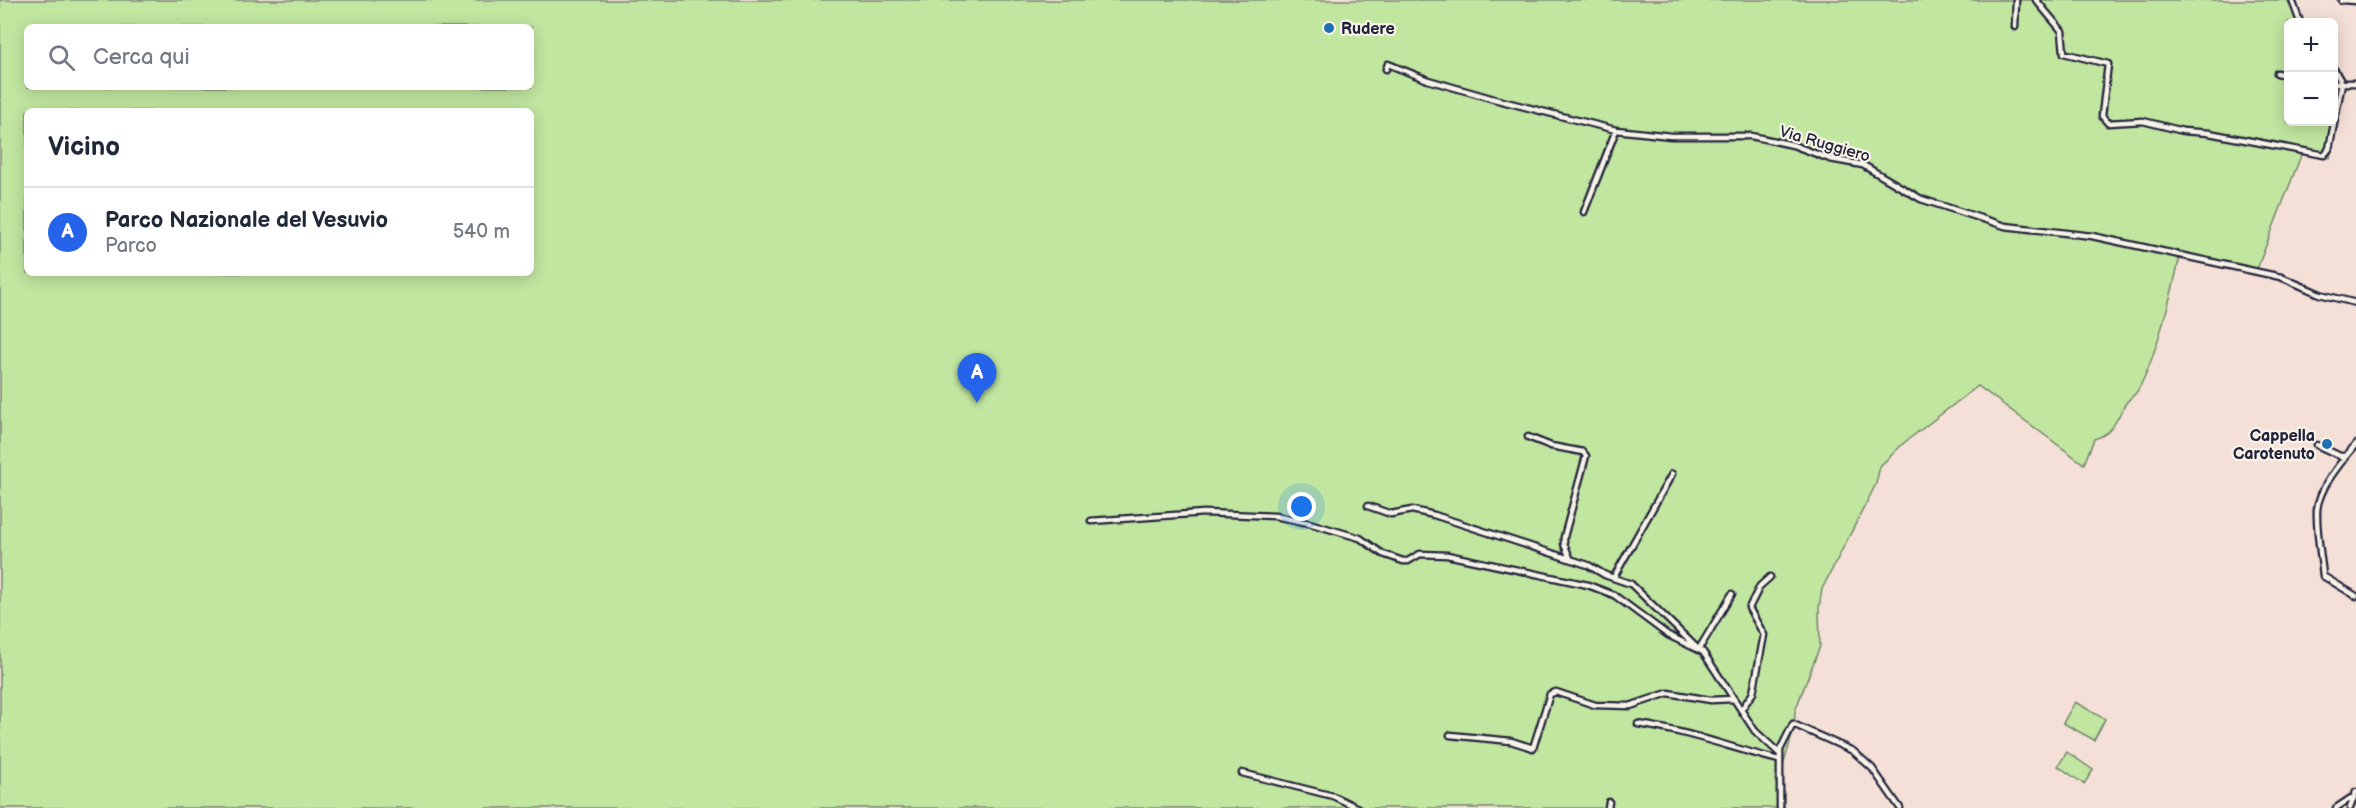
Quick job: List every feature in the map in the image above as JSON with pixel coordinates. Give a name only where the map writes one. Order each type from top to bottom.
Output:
[{"type":"street","points":[[2015,27],[2016,0]]},
{"type":"street","points":[[2036,0],[2062,31],[2064,53],[2105,61],[2108,64],[2102,116],[2108,123],[2143,121],[2183,131],[2209,133],[2324,155],[2329,149],[2342,83],[2336,72]]},
{"type":"street","points":[[2292,0],[2299,18]]},
{"type":"street","points":[[2341,0],[2356,1]]},
{"type":"street","name":"Via Ruggiero","points":[[1386,69],[1388,64],[1428,80],[1539,112],[1580,119],[1616,130],[1671,136],[1751,136],[1793,145],[1830,159],[1863,165],[1921,199],[2005,226],[2092,236],[2281,277],[2320,294],[2356,303]]},
{"type":"street","points":[[2277,73],[2284,74]]},
{"type":"street","points":[[2338,83],[2356,83]]},
{"type":"street","points":[[1584,212],[1616,130]]},
{"type":"street","points":[[1528,437],[1551,446],[1565,446],[1583,452],[1586,456],[1564,537],[1563,544],[1570,558]]},
{"type":"street","points":[[2356,444],[2346,456],[2318,506],[2323,576],[2356,596]]},
{"type":"street","points":[[2317,445],[2340,456],[2346,456]]},
{"type":"street","points":[[1614,577],[1672,474]]},
{"type":"street","points":[[1368,506],[1391,514],[1408,510],[1423,512],[1570,558],[1631,584],[1698,649],[1741,710],[1766,742],[1780,754]]},
{"type":"street","points":[[1091,521],[1204,513],[1275,516],[1298,520],[1360,538],[1383,554],[1403,561],[1408,561],[1420,554],[1447,555],[1588,585],[1614,595],[1668,635],[1698,649]]},
{"type":"street","points":[[1741,710],[1753,693],[1764,635],[1749,608],[1760,586],[1770,577]]},
{"type":"street","points":[[1698,649],[1732,594]]},
{"type":"street","points":[[1450,735],[1472,735],[1535,747],[1550,694],[1556,692],[1595,705],[1630,706],[1668,693],[1711,700],[1733,699]]},
{"type":"street","points":[[1638,724],[1677,730],[1702,741],[1779,760]]},
{"type":"street","points":[[1780,808],[1779,760],[1793,724],[1839,744],[1864,760],[1900,808]]},
{"type":"street","points":[[1242,773],[1333,796],[1358,808]]},
{"type":"street","points":[[2336,808],[2356,792]]},
{"type":"street","points":[[2350,808],[2351,798]]},
{"type":"green space","points":[[0,0],[2295,0],[2302,18],[2284,18],[2284,126],[2336,126],[2330,158],[2302,153],[2255,274],[2180,257],[2162,328],[2149,366],[2136,393],[2126,403],[2117,420],[2106,433],[2094,439],[2084,464],[1978,386],[1905,442],[1880,466],[1876,484],[1822,589],[1819,608],[1820,646],[1795,711],[1794,729],[1783,766],[1784,808],[0,808]]},
{"type":"green space","points":[[2338,73],[2344,84],[2338,116]]},
{"type":"green space","points":[[2075,702],[2105,719],[2094,740],[2063,723]]},
{"type":"green space","points":[[2067,752],[2093,770],[2084,784],[2058,766]]},
{"type":"place","name":"Rudere","points":[[1329,28]]},
{"type":"place","name":"Parco Nazionale del Vesuvio","points":[[977,403]]},
{"type":"place","name":"Cappella Carotenuto","points":[[2327,444]]}]
